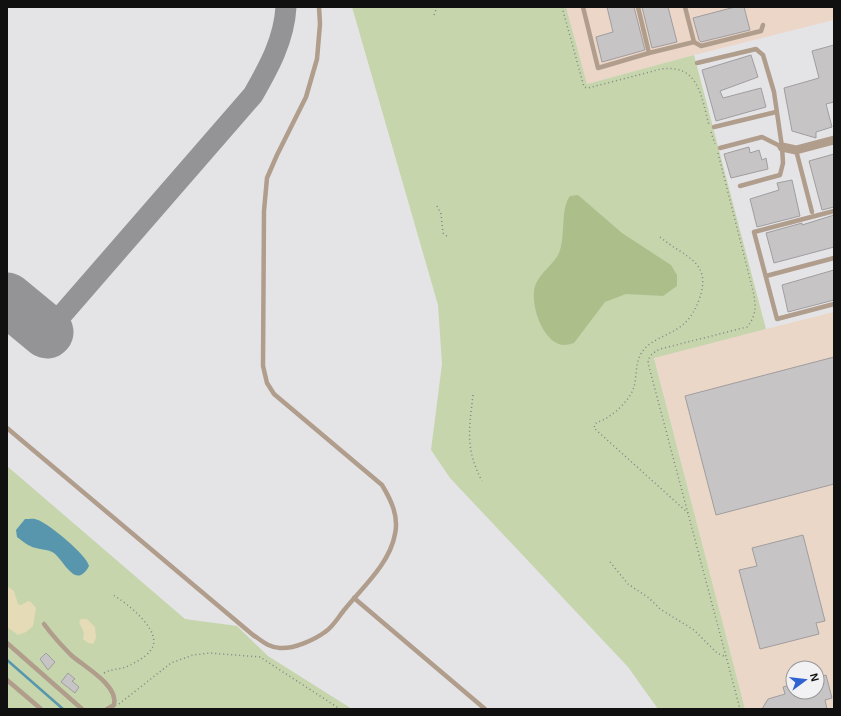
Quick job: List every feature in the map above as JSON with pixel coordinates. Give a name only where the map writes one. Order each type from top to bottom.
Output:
[{"type":"street","points":[[782,147],[796,150],[834,140]]},
{"type":"lane","points":[[7,428],[253,635],[269,646],[280,648],[305,643],[326,632],[378,570],[390,551],[395,534],[396,518],[391,502],[382,485],[274,394],[267,383],[263,366],[264,211],[267,178],[306,97],[317,59],[320,24],[319,7]]},
{"type":"lane","points":[[583,7],[598,68],[694,42],[701,46],[761,31],[763,25]]},
{"type":"lane","points":[[638,7],[650,53]]},
{"type":"lane","points":[[686,7],[694,42]]},
{"type":"lane","points":[[697,63],[756,50],[763,55],[774,92],[783,163],[780,175],[740,186]]},
{"type":"lane","points":[[714,128],[776,112]]},
{"type":"lane","points":[[720,148],[762,137],[782,147]]},
{"type":"lane","points":[[796,150],[812,212]]},
{"type":"lane","points":[[834,211],[754,232],[777,319],[834,304]]},
{"type":"lane","points":[[766,276],[834,258]]},
{"type":"lane","points":[[354,598],[485,709]]},
{"type":"lane","points":[[44,624],[72,656],[100,677],[113,695],[114,705],[107,709]]},
{"type":"lane","points":[[7,643],[82,709]]},
{"type":"lane","points":[[7,680],[41,709]]},
{"type":"path","points":[[434,16],[437,7]]},
{"type":"path","points":[[562,7],[584,87],[588,88],[673,68],[681,69],[697,84],[716,149],[753,291],[756,312],[747,326],[660,350],[652,353],[649,357],[650,372],[740,709]]},
{"type":"path","points":[[437,206],[441,214],[443,233],[448,237]]},
{"type":"path","points":[[660,237],[691,259],[700,268],[704,283],[700,299],[694,312],[684,324],[648,346],[642,352],[637,367],[634,387],[629,397],[615,413],[595,424],[594,428],[688,513]]},
{"type":"path","points":[[473,395],[468,438],[472,458],[482,481]]},
{"type":"path","points":[[610,562],[628,584],[649,598],[660,609],[694,630],[717,654],[726,657]]},
{"type":"path","points":[[100,677],[110,670],[132,664],[151,651],[153,644],[150,632],[141,617],[127,603],[113,595]]},
{"type":"path","points":[[114,705],[120,704],[172,663],[193,655],[210,653],[260,657],[340,709]]},
{"type":"shaded area","points":[[566,7],[834,7],[834,20],[694,55],[587,84]]},
{"type":"shaded area","points":[[834,312],[834,709],[745,709],[654,357]]},
{"type":"green space","points":[[352,7],[566,7],[587,84],[694,55],[766,329],[654,358],[745,709],[658,709],[628,667],[450,478],[431,450],[442,364],[438,305]]},
{"type":"green space","points":[[578,195],[622,233],[671,265],[677,275],[677,286],[663,296],[626,294],[605,302],[574,343],[562,345],[555,342],[544,331],[537,315],[534,291],[535,285],[541,275],[559,253],[567,201],[570,196]]},
{"type":"green space","points":[[7,466],[185,619],[237,626],[268,656],[352,709],[7,709]]},
{"type":"sand","points":[[7,586],[14,591],[18,604],[21,605],[28,601],[31,602],[36,608],[33,626],[26,632],[18,635],[7,627]]},
{"type":"sand","points":[[81,619],[87,619],[95,627],[96,638],[93,644],[88,643],[83,639],[84,633],[79,622]]},
{"type":"water","points":[[25,519],[38,520],[58,533],[75,548],[87,561],[89,566],[84,573],[79,575],[74,574],[69,571],[52,552],[31,546],[17,537],[16,530]]},
{"type":"building","points":[[607,7],[634,7],[645,50],[602,62],[596,37],[613,32]]},
{"type":"building","points":[[642,7],[668,7],[677,42],[652,48]]},
{"type":"building","points":[[735,7],[744,7],[750,30],[701,42],[699,40],[693,18]]},
{"type":"building","points":[[834,45],[834,102],[826,104],[832,127],[816,132],[816,138],[792,131],[784,88],[819,78],[812,51]]},
{"type":"building","points":[[751,55],[758,77],[720,91],[723,98],[761,88],[766,107],[716,121],[702,70]]},
{"type":"building","points":[[749,147],[750,153],[759,150],[762,160],[766,158],[768,169],[731,178],[724,154]]},
{"type":"building","points":[[834,154],[834,207],[822,210],[809,161]]},
{"type":"building","points":[[792,180],[800,216],[757,227],[750,199],[779,190],[777,183]]},
{"type":"building","points":[[834,215],[834,247],[774,263],[766,233],[802,223],[802,225]]},
{"type":"building","points":[[834,270],[834,300],[788,312],[782,285]]},
{"type":"building","points":[[834,357],[834,484],[716,515],[685,396]]},
{"type":"building","points":[[803,535],[825,621],[816,623],[819,634],[760,649],[739,570],[757,566],[752,548]]},
{"type":"building","points":[[46,653],[55,662],[48,670],[40,659]]},
{"type":"building","points":[[68,673],[75,679],[72,681],[79,687],[75,693],[61,682]]},
{"type":"building","points":[[825,675],[832,698],[825,700]]},
{"type":"building","points":[[785,694],[785,700],[825,700],[827,709],[762,709],[768,699]]},
{"type":"waterway","points":[[7,660],[63,709]]},
{"type":"taxiway","points":[[47,332],[253,95],[275,53],[285,19],[286,7]]},
{"type":"runway","points":[[7,299],[47,332]]}]
